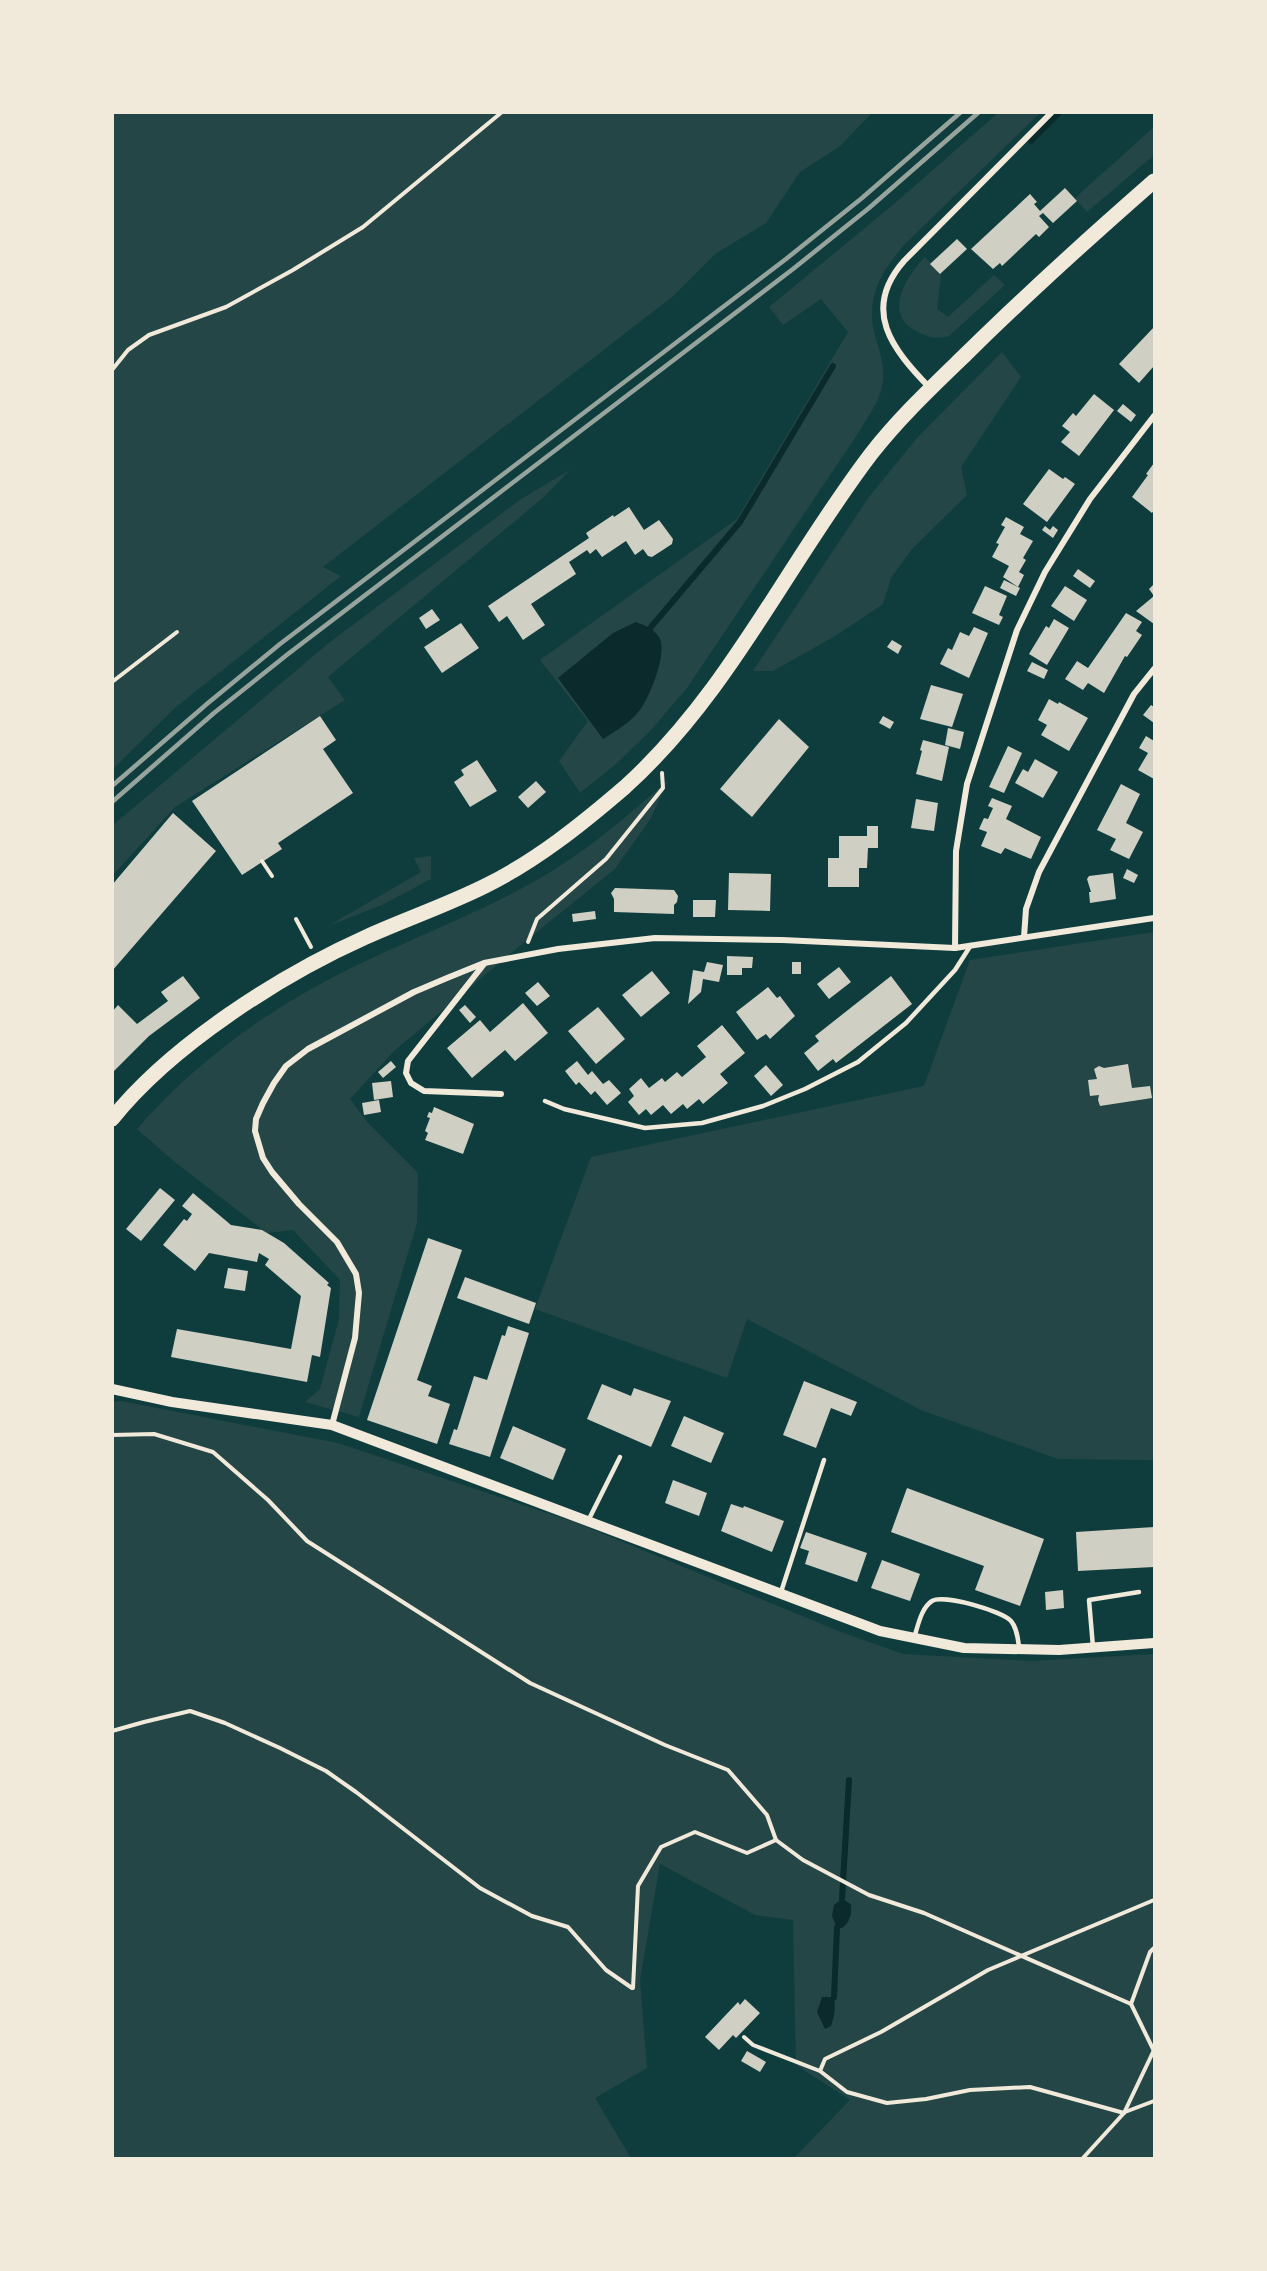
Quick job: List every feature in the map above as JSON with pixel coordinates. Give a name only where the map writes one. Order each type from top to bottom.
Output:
[{"type":"main road","points":[[112,1119],[128,1099],[183,1049],[266,989],[364,938],[484,887],[515,869],[599,809],[660,753],[710,694],[853,478],[891,430],[988,332],[1155,181]]},
{"type":"street","points":[[930,389],[903,360],[885,321],[882,303],[886,285],[904,261],[1052,112]]},
{"type":"street","points":[[955,948],[956,851],[968,784],[1017,630],[1045,572],[1090,500],[1140,433],[1155,417]]},
{"type":"street","points":[[1024,937],[1026,909],[1039,872],[1134,694],[1155,669]]},
{"type":"street","points":[[332,1425],[355,1338],[359,1293],[356,1274],[337,1242],[292,1197],[272,1172],[257,1142],[256,1119],[263,1103],[286,1066],[308,1049],[414,992],[484,963],[524,954],[655,938],[816,941],[955,948],[1155,918]]},
{"type":"street","points":[[484,963],[408,1061],[406,1073],[411,1083],[424,1091],[501,1094]]},
{"type":"street","points":[[113,1389],[172,1402],[332,1425],[880,1631],[964,1648],[1019,1649],[1155,1643]]},
{"type":"lane","points":[[545,1101],[564,1109],[645,1128],[702,1123],[763,1106],[805,1089],[858,1062],[906,1023],[955,970],[971,945]]},
{"type":"lane","points":[[588,1521],[620,1457]]},
{"type":"lane","points":[[780,1594],[824,1460]]},
{"type":"lane","points":[[1093,1647],[1089,1599],[1139,1592]]},
{"type":"lane","points":[[914,1638],[924,1609],[935,1599],[942,1599],[957,1601],[1004,1616],[1014,1626],[1019,1649]]},
{"type":"path","points":[[112,370],[128,350],[149,335],[225,307],[293,270],[363,227],[502,112]]},
{"type":"path","points":[[112,682],[177,632]]},
{"type":"path","points":[[524,954],[537,919],[606,859],[663,788],[660,753]]},
{"type":"path","points":[[262,861],[272,876]]},
{"type":"path","points":[[296,919],[313,950]]},
{"type":"path","points":[[112,1435],[154,1434],[213,1452],[268,1500],[307,1541],[530,1683],[654,1740],[728,1770],[767,1815],[776,1840],[803,1860],[869,1895],[924,1913],[1131,2004],[1154,2050],[1124,2113],[1083,2158]]},
{"type":"path","points":[[112,1731],[190,1711],[225,1723],[280,1748],[326,1771],[356,1792],[480,1888],[532,1916],[568,1927],[606,1970],[633,1988],[638,1886],[661,1847],[695,1832],[747,1852],[776,1840]]},
{"type":"path","points":[[820,2072],[825,2059],[881,2032],[988,1970],[1155,1900]]},
{"type":"path","points":[[1131,2004],[1150,1952],[1155,1948]]},
{"type":"path","points":[[744,2037],[753,2045],[820,2072],[847,2092],[887,2103],[926,2100],[970,2090],[1030,2087],[1124,2113],[1155,2101]]},
{"type":"shaded area","points":[[113,113],[872,113],[839,147],[800,172],[766,223],[715,254],[672,297],[323,567],[341,576],[176,707],[113,769]]},
{"type":"shaded area","points":[[998,113],[1040,113],[905,244],[883,273],[878,284],[872,306],[872,318],[882,362],[883,381],[879,396],[868,418],[687,688],[651,730],[616,764],[580,793],[559,761],[588,721],[540,660],[737,519],[848,332],[821,299],[783,325],[769,307],[894,204]]},
{"type":"shaded area","points":[[1154,127],[1154,155],[1087,212],[1075,198]]},
{"type":"shaded area","points":[[925,257],[941,275],[937,309],[948,317],[994,275],[1005,285],[949,336],[938,338],[922,334],[909,327],[902,318],[899,308],[904,287]]},
{"type":"shaded area","points":[[1002,352],[1021,377],[961,467],[967,495],[912,549],[891,578],[883,604],[835,636],[773,671],[753,671],[869,497],[917,438]]},
{"type":"shaded area","points":[[570,470],[544,497],[328,677],[345,700],[175,807],[113,875],[113,825],[330,642],[521,499]]},
{"type":"shaded area","points":[[636,622],[652,629],[659,637],[660,662],[650,692],[642,707],[634,717],[603,739],[558,678],[613,633]]},
{"type":"shaded area","points":[[668,780],[651,818],[615,869],[394,1051],[350,1099],[368,1123],[418,1173],[417,1223],[359,1417],[305,1402],[320,1389],[339,1319],[340,1280],[293,1230],[267,1233],[176,1163],[137,1129],[207,1060],[260,1021],[345,971],[481,909],[545,875],[600,837]]},
{"type":"shaded area","points":[[431,856],[431,879],[382,905],[328,926],[421,872],[414,858]]},
{"type":"shaded area","points":[[1154,932],[1154,1460],[1058,1459],[921,1410],[747,1319],[727,1378],[535,1309],[591,1157],[924,1086],[970,960]]},
{"type":"shaded area","points":[[121,1401],[338,1443],[577,1523],[841,1632],[903,1654],[1031,1661],[1154,1654],[1154,2158],[794,2158],[850,2100],[796,2065],[793,1920],[755,1915],[660,1864],[640,1980],[647,2068],[595,2098],[631,2158],[113,2158],[113,1402]]},
{"type":"shaded area","points":[[842,1899],[851,1904],[851,1914],[845,1926],[837,1928],[832,1916],[834,1905]]},
{"type":"shaded area","points":[[822,1997],[834,1997],[835,2001],[831,2026],[825,2029],[817,2012]]},
{"type":"building","points":[[1065,188],[1077,201],[1053,223],[1043,213],[1039,216],[1049,227],[1039,237],[1036,234],[1002,266],[1000,263],[993,269],[971,249],[1030,194],[1037,202],[1034,204],[1040,211]]},
{"type":"building","points":[[957,239],[967,249],[940,274],[930,264]]},
{"type":"building","points":[[1154,327],[1154,366],[1139,383],[1119,364]]},
{"type":"building","points":[[1094,394],[1114,410],[1079,456],[1061,442],[1070,432],[1062,426],[1073,413],[1076,416]]},
{"type":"building","points":[[1123,404],[1136,415],[1131,422],[1117,411]]},
{"type":"building","points":[[1154,463],[1154,510],[1152,513],[1132,497]]},
{"type":"building","points":[[1049,469],[1075,484],[1047,522],[1023,504]]},
{"type":"building","points":[[629,507],[644,530],[659,520],[673,539],[672,544],[652,557],[648,556],[643,549],[635,555],[626,541],[602,557],[596,549],[590,554],[587,550],[569,562],[576,574],[531,604],[545,625],[523,640],[507,616],[499,622],[488,606],[589,538],[586,533]]},
{"type":"building","points":[[1006,517],[1024,527],[1020,534],[1033,541],[1023,558],[1026,560],[1019,572],[1024,575],[1018,587],[1003,577],[1009,566],[992,557],[999,544],[996,543],[1005,527],[1001,525]]},
{"type":"building","points":[[1045,526],[1050,530],[1053,526],[1058,530],[1053,538],[1042,530]]},
{"type":"building","points":[[1078,569],[1095,581],[1090,588],[1073,576]]},
{"type":"building","points":[[1004,580],[1020,588],[1016,596],[1000,588]]},
{"type":"building","points":[[1154,584],[1154,596],[1149,589]]},
{"type":"building","points":[[985,586],[1007,596],[999,615],[1003,617],[999,625],[972,613]]},
{"type":"building","points":[[1065,586],[1087,600],[1074,621],[1051,606]]},
{"type":"building","points":[[1154,596],[1154,624],[1136,611]]},
{"type":"building","points":[[432,609],[440,620],[426,629],[419,618]]},
{"type":"building","points":[[1126,613],[1142,622],[1136,631],[1142,635],[1127,657],[1125,656],[1104,693],[1088,683],[1083,690],[1065,679],[1077,661],[1088,668]]},
{"type":"building","points":[[1054,619],[1069,628],[1047,665],[1029,654],[1046,626],[1049,628]]},
{"type":"building","points":[[461,623],[479,648],[442,673],[424,647]]},
{"type":"building","points":[[974,627],[988,633],[969,678],[940,664],[948,648],[952,650],[960,632],[969,636]]},
{"type":"building","points":[[892,640],[902,646],[898,654],[887,647]]},
{"type":"building","points":[[1032,662],[1048,670],[1044,679],[1027,671]]},
{"type":"building","points":[[931,685],[963,694],[952,727],[920,719]]},
{"type":"building","points":[[1049,699],[1088,718],[1069,751],[1041,735],[1047,725],[1038,720]]},
{"type":"building","points":[[1151,705],[1154,707],[1154,723],[1143,715]]},
{"type":"building","points":[[320,716],[336,740],[323,749],[353,793],[278,843],[282,849],[242,875],[192,801]]},
{"type":"building","points":[[883,716],[894,722],[890,729],[879,723]]},
{"type":"building","points":[[779,719],[809,747],[752,817],[720,789]]},
{"type":"building","points":[[948,728],[964,732],[960,749],[945,745]]},
{"type":"building","points":[[1146,736],[1154,741],[1154,779],[1138,770],[1148,753],[1139,748]]},
{"type":"building","points":[[923,740],[949,747],[942,781],[916,774]]},
{"type":"building","points":[[1008,746],[1022,753],[1004,793],[989,787]]},
{"type":"building","points":[[1035,759],[1058,772],[1043,798],[1015,783],[1023,769],[1028,772]]},
{"type":"building","points":[[477,760],[497,791],[470,807],[454,782],[464,775],[461,770]]},
{"type":"building","points":[[536,781],[546,792],[528,808],[518,797]]},
{"type":"building","points":[[1121,784],[1140,794],[1126,823],[1143,832],[1129,859],[1110,850],[1116,839],[1097,830]]},
{"type":"building","points":[[992,798],[1012,806],[1006,819],[1041,837],[1031,859],[1005,848],[1001,854],[981,846],[987,832],[979,829],[984,818],[988,819],[993,808],[988,806]]},
{"type":"building","points":[[916,799],[938,803],[934,831],[911,828]]},
{"type":"building","points":[[173,813],[216,851],[112,971],[112,885]]},
{"type":"building","points":[[867,826],[878,826],[878,848],[868,848],[867,868],[859,868],[859,887],[828,887],[828,858],[839,858],[839,836],[867,836]]},
{"type":"building","points":[[1127,869],[1138,875],[1134,883],[1123,878]]},
{"type":"building","points":[[729,873],[771,874],[770,911],[728,910]]},
{"type":"building","points":[[1113,873],[1116,899],[1090,903],[1089,892],[1091,892],[1087,879],[1089,876]]},
{"type":"building","points":[[615,888],[674,890],[678,896],[674,905],[674,914],[614,912],[614,899],[611,893]]},
{"type":"building","points":[[693,900],[716,900],[715,917],[693,917]]},
{"type":"building","points":[[595,911],[596,919],[573,922],[572,914]]},
{"type":"building","points":[[727,956],[753,957],[752,968],[742,968],[742,975],[727,975]]},
{"type":"building","points":[[707,962],[723,965],[719,982],[703,979],[701,992],[688,1004],[693,970],[704,972]]},
{"type":"building","points":[[792,962],[801,962],[801,974],[792,974]]},
{"type":"building","points":[[839,967],[851,982],[829,999],[817,984]]},
{"type":"building","points":[[652,971],[670,993],[641,1017],[622,995]]},
{"type":"building","points":[[183,976],[200,998],[149,1036],[112,1073],[112,1012],[118,1005],[137,1024],[168,1001],[161,992]]},
{"type":"building","points":[[891,976],[912,1004],[836,1063],[833,1059],[818,1071],[804,1053],[819,1041],[815,1036]]},
{"type":"building","points":[[538,982],[550,996],[537,1006],[525,993]]},
{"type":"building","points":[[768,987],[777,998],[780,996],[795,1016],[770,1039],[766,1034],[757,1040],[736,1012]]},
{"type":"building","points":[[523,1003],[548,1033],[515,1061],[505,1050],[472,1078],[447,1048],[480,1020],[490,1032]]},
{"type":"building","points":[[465,1005],[476,1017],[470,1023],[459,1010]]},
{"type":"building","points":[[598,1007],[625,1039],[596,1064],[568,1031]]},
{"type":"building","points":[[722,1025],[745,1053],[720,1074],[728,1083],[703,1104],[699,1099],[687,1109],[683,1104],[671,1114],[663,1105],[651,1115],[646,1109],[639,1115],[628,1102],[634,1096],[629,1089],[641,1078],[649,1088],[662,1078],[665,1082],[677,1072],[682,1077],[706,1057],[697,1046]]},
{"type":"building","points":[[391,1061],[396,1067],[383,1078],[378,1072]]},
{"type":"building","points":[[577,1061],[588,1075],[592,1071],[603,1084],[609,1080],[621,1093],[607,1105],[595,1091],[591,1095],[579,1082],[576,1085],[565,1071]]},
{"type":"building","points":[[1128,1064],[1132,1088],[1150,1086],[1152,1098],[1100,1106],[1099,1095],[1090,1096],[1088,1080],[1097,1079],[1094,1069],[1099,1066],[1104,1068]]},
{"type":"building","points":[[766,1065],[783,1085],[771,1096],[754,1076]]},
{"type":"building","points":[[391,1081],[393,1097],[374,1100],[372,1083]]},
{"type":"building","points":[[379,1100],[381,1112],[364,1115],[362,1103]]},
{"type":"building","points":[[434,1107],[474,1124],[463,1154],[425,1140],[428,1133],[425,1131],[430,1118],[427,1117],[429,1112],[432,1113]]},
{"type":"building","points":[[160,1188],[175,1200],[141,1241],[126,1229]]},
{"type":"building","points":[[193,1193],[231,1225],[262,1230],[284,1243],[329,1283],[327,1285],[331,1288],[320,1357],[312,1355],[307,1382],[171,1357],[177,1329],[291,1349],[301,1296],[265,1265],[269,1259],[259,1253],[257,1262],[209,1253],[195,1271],[163,1245],[184,1219],[187,1221],[192,1214],[182,1206]]},
{"type":"building","points":[[428,1238],[462,1250],[417,1380],[432,1386],[428,1396],[450,1404],[437,1444],[367,1420]]},
{"type":"building","points":[[228,1268],[248,1271],[245,1291],[224,1288]]},
{"type":"building","points":[[465,1277],[536,1303],[529,1324],[457,1298]]},
{"type":"building","points":[[508,1326],[529,1333],[490,1457],[449,1444],[454,1429],[457,1430],[474,1376],[487,1380],[502,1335],[505,1336]]},
{"type":"building","points":[[804,1381],[857,1402],[851,1416],[831,1408],[816,1448],[783,1435]]},
{"type":"building","points":[[602,1384],[631,1396],[634,1388],[671,1401],[651,1447],[587,1419]]},
{"type":"building","points":[[684,1416],[724,1433],[711,1463],[671,1446]]},
{"type":"building","points":[[513,1426],[566,1449],[553,1480],[500,1458]]},
{"type":"building","points":[[673,1480],[707,1493],[699,1516],[665,1503]]},
{"type":"building","points":[[907,1488],[1044,1539],[1020,1606],[975,1590],[984,1566],[891,1532]]},
{"type":"building","points":[[731,1504],[743,1508],[744,1506],[784,1521],[772,1552],[721,1531]]},
{"type":"building","points":[[1154,1527],[1154,1567],[1078,1571],[1076,1532]]},
{"type":"building","points":[[806,1532],[867,1553],[857,1582],[805,1564],[809,1551],[800,1548]]},
{"type":"building","points":[[882,1560],[920,1574],[910,1601],[871,1588]]},
{"type":"building","points":[[1063,1590],[1064,1608],[1046,1610],[1045,1592]]},
{"type":"building","points":[[745,1999],[760,2013],[736,2038],[733,2035],[719,2050],[705,2037],[738,2002],[740,2005]]},
{"type":"building","points":[[747,2051],[766,2062],[760,2072],[741,2061]]},
{"type":"waterway","points":[[1031,141],[1060,112]]},
{"type":"waterway","points":[[651,627],[740,522],[833,366]]},
{"type":"waterway","points":[[842,1899],[849,1780]]},
{"type":"waterway","points":[[834,1997],[837,1928]]},
{"type":"railway","points":[[112,786],[280,644],[786,259],[862,198],[961,112]]},
{"type":"railway","points":[[112,802],[214,713],[288,654],[793,269],[869,208],[979,112]]}]
